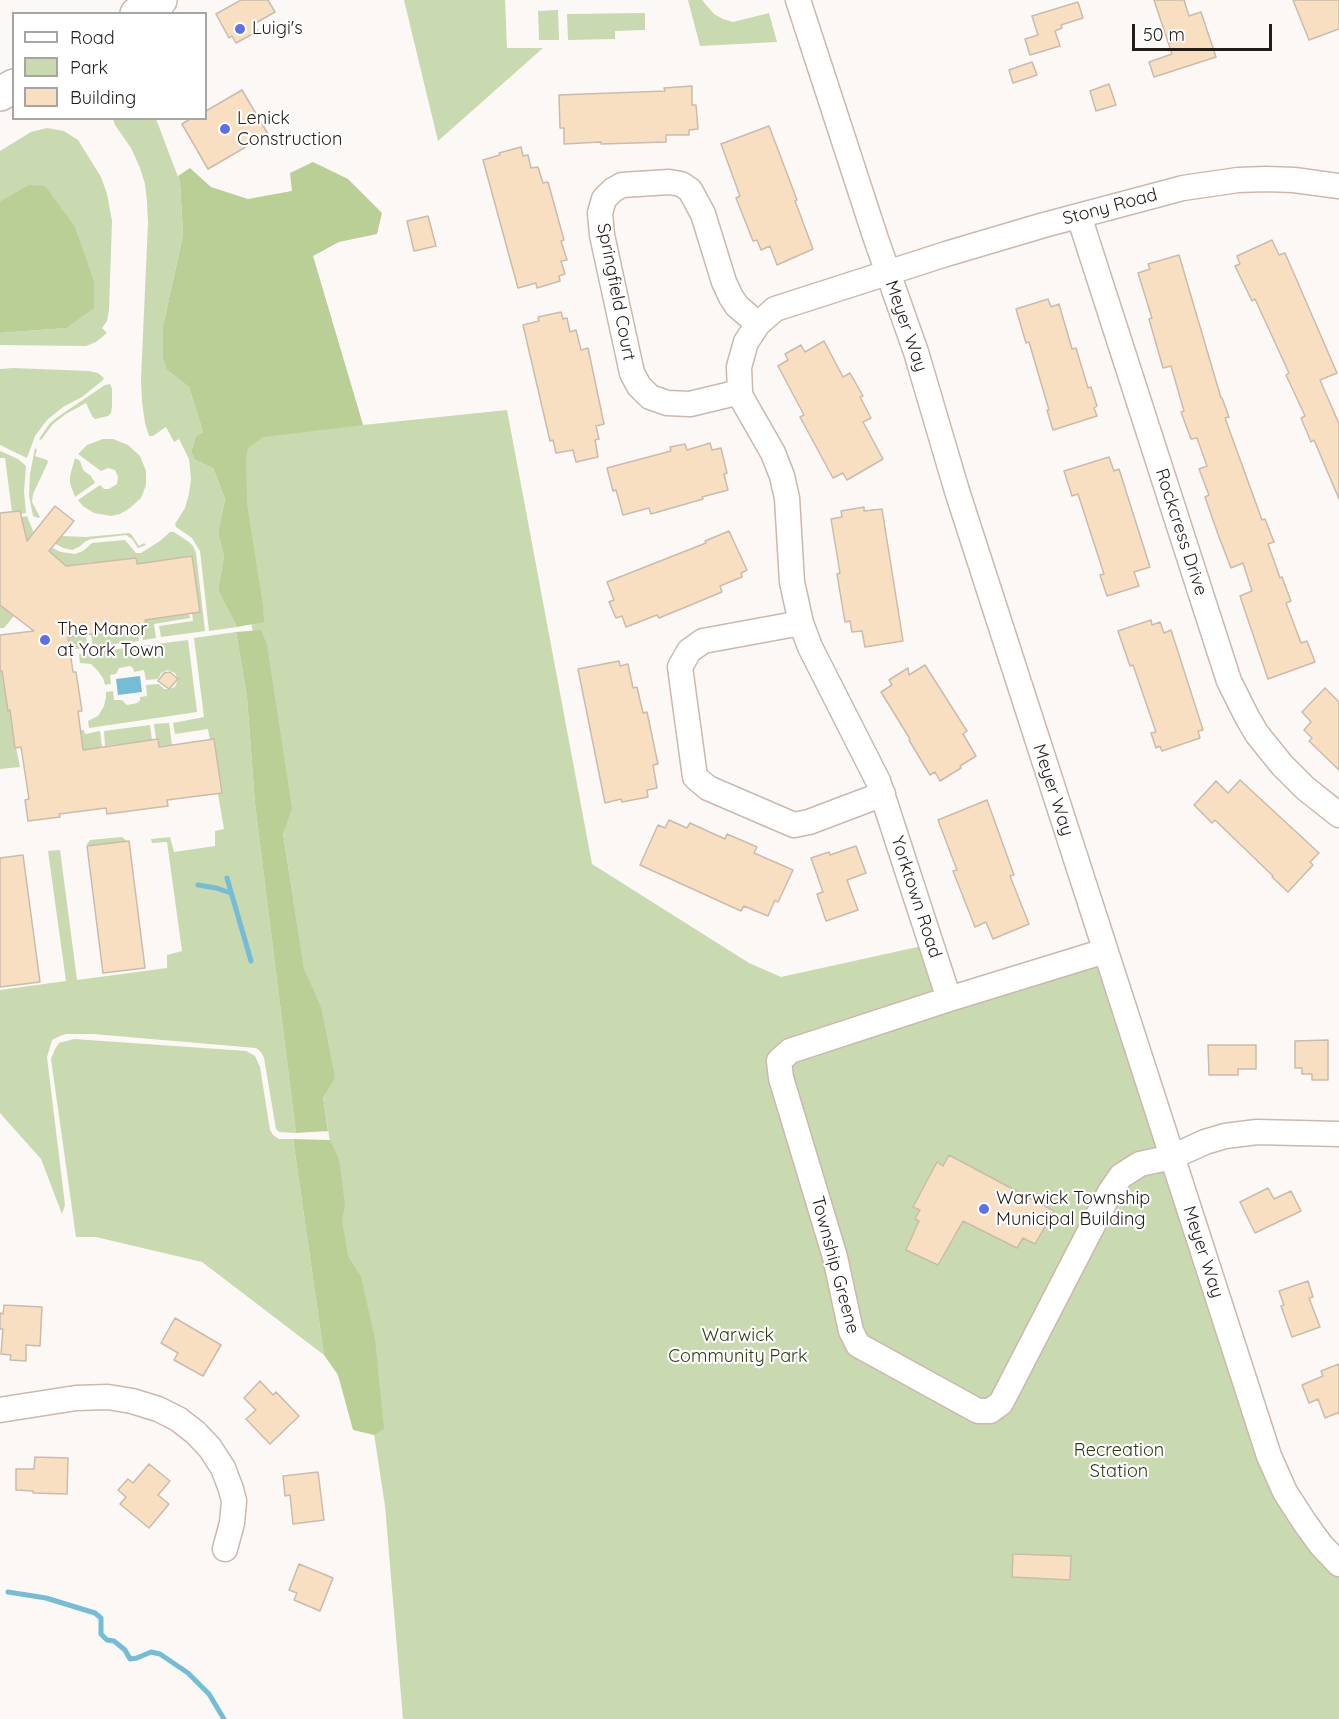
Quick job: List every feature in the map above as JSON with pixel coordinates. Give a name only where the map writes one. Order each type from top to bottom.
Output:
[{"type":"highway","points":[[140,12],[160,0]]},
{"type":"street","name":"Meyer Way","points":[[798,0],[916,352],[957,491],[1269,1456],[1285,1492],[1305,1523],[1339,1564]]},
{"type":"street","name":"Stony Road","points":[[888,273],[957,251],[1183,188],[1210,183],[1266,179],[1339,186]]},
{"type":"street","name":"Springfield Court","points":[[740,392],[690,404],[667,403],[650,397],[639,386],[632,373],[602,236],[600,213],[604,200],[613,190],[622,185],[669,182],[681,184],[690,190],[703,214],[724,282],[731,297],[737,306],[758,324]]},
{"type":"street","name":"Rockcress Drive","points":[[1079,216],[1229,681],[1257,734],[1282,765],[1305,788],[1339,815]]},
{"type":"street","points":[[740,392],[738,375],[746,342],[758,324],[775,309],[888,273]]},
{"type":"street","name":"Yorktown Road","points":[[740,392],[741,398],[773,453],[782,476],[787,498],[794,596],[801,622],[810,647],[881,788],[949,999]]},
{"type":"street","points":[[801,622],[702,641],[689,651],[680,667],[695,777],[708,788],[794,825],[809,822],[881,788]]},
{"type":"street","name":"Township Greene","points":[[1105,951],[790,1051],[779,1061],[781,1078],[835,1257],[851,1331],[858,1345],[978,1411],[990,1411],[1001,1403],[1107,1198],[1121,1176],[1140,1164],[1172,1157]]},
{"type":"street","points":[[1172,1157],[1205,1142],[1246,1132],[1339,1134]]},
{"type":"street","points":[[0,1410],[76,1398],[108,1397],[158,1409],[178,1419],[210,1448],[223,1468],[231,1489],[234,1501],[225,1549]]},
{"type":"green space","points":[[404,0],[505,0],[507,48],[543,48],[438,141]]},
{"type":"green space","points":[[688,0],[702,0],[714,14],[733,22],[769,13],[777,42],[700,46]]},
{"type":"green space","points":[[558,10],[559,40],[539,40],[538,11]]},
{"type":"green space","points":[[645,13],[645,30],[615,31],[615,39],[568,40],[567,14]]},
{"type":"green space","points":[[113,120],[156,120],[180,182],[183,235],[163,326],[167,370],[189,387],[203,432],[196,436],[191,452],[195,460],[213,468],[225,499],[218,533],[224,556],[218,590],[237,627],[209,631],[200,551],[192,538],[175,524],[185,508],[189,494],[191,479],[189,459],[179,439],[174,442],[166,427],[153,436],[149,436],[145,423],[141,379],[147,202],[140,168],[131,148]]},
{"type":"green space","points":[[47,128],[64,131],[78,140],[101,177],[107,194],[112,221],[109,310],[107,321],[102,328],[107,333],[96,342],[86,346],[0,345],[0,333],[66,328],[28,185],[0,201],[0,151],[31,132]]},
{"type":"green space","points":[[313,162],[348,179],[382,213],[377,234],[339,242],[313,256],[363,425],[263,437],[248,448],[246,459],[247,504],[264,622],[237,627],[218,590],[224,556],[218,533],[225,499],[213,468],[195,460],[191,452],[196,436],[203,432],[189,387],[167,370],[163,357],[163,326],[183,235],[178,176],[190,168],[211,187],[248,199],[292,191],[290,173]]},
{"type":"green space","points":[[28,185],[45,186],[75,227],[94,282],[94,308],[66,328],[0,333],[0,201]]},
{"type":"green space","name":"Warwick Community Park","points":[[293,191],[363,425],[507,410],[592,864],[749,963],[781,977],[931,944],[949,999],[1105,951],[1269,1456],[1339,1560],[1339,1719],[403,1719],[385,1506],[189,211]]},
{"type":"green space","points":[[0,369],[89,371],[98,373],[104,378],[82,397],[63,407],[47,420],[35,436],[27,458],[0,445]]},
{"type":"green space","points":[[110,384],[112,406],[108,416],[95,419],[86,403],[66,414],[53,424],[41,440],[39,439],[50,423],[59,416],[105,385]]},
{"type":"green space","points":[[103,439],[113,439],[128,445],[140,456],[146,471],[146,485],[141,498],[120,514],[111,516],[94,513],[78,500],[100,485],[104,489],[109,489],[117,484],[118,477],[115,470],[108,468],[101,471],[78,454],[87,445]]},
{"type":"green space","points":[[35,448],[37,450],[35,456],[48,462],[33,494],[32,502],[40,517],[38,518],[33,516],[29,496]]},
{"type":"green space","points":[[0,451],[18,459],[26,466],[24,492],[26,513],[12,512],[5,458],[0,458]]},
{"type":"green space","points":[[75,458],[80,461],[83,470],[91,476],[95,483],[75,497],[70,476]]},
{"type":"green space","points":[[27,516],[38,539],[34,545],[24,537],[21,517]]},
{"type":"green space","points":[[170,532],[174,532],[189,542],[196,553],[205,631],[161,637],[159,626],[193,621],[192,613],[199,612],[192,556],[137,564],[135,558],[117,560],[95,571],[93,562],[75,565],[75,572],[48,556],[46,545],[61,552],[75,554],[83,551],[92,543],[125,540],[136,553],[141,553]]},
{"type":"green space","points":[[129,533],[139,546],[144,543],[146,545],[138,548],[126,535],[91,539],[72,550],[50,541],[62,536],[86,537]]},
{"type":"green space","points":[[0,605],[14,616],[4,628],[0,628]]},
{"type":"green space","points":[[189,614],[190,618],[154,624],[156,638],[143,640],[141,628],[147,627],[145,620]]},
{"type":"green space","points":[[121,623],[123,631],[137,629],[139,641],[93,647],[91,634],[105,632],[104,625]]},
{"type":"green space","points":[[59,630],[86,635],[88,648],[74,649],[71,654],[63,655]]},
{"type":"green space","points":[[261,630],[267,645],[292,809],[283,833],[304,969],[321,1007],[335,1078],[323,1097],[328,1131],[296,1133],[255,804],[247,697],[236,632]]},
{"type":"green space","points":[[236,632],[247,697],[255,804],[296,1133],[279,1132],[276,1129],[264,1058],[256,1048],[93,1034],[60,1036],[52,1040],[47,1057],[65,1205],[62,1214],[41,1159],[0,1113],[0,990],[66,981],[48,851],[60,850],[77,980],[167,968],[167,955],[182,951],[167,842],[152,843],[151,839],[170,837],[174,852],[215,846],[215,831],[224,829],[218,794],[221,793],[214,739],[210,740],[208,729],[175,734],[173,723],[204,717],[194,638]]},
{"type":"green space","points":[[188,640],[197,712],[89,728],[88,721],[98,716],[104,706],[106,692],[113,691],[114,700],[122,700],[127,705],[138,703],[140,697],[147,696],[146,685],[159,684],[164,689],[169,689],[175,687],[178,680],[175,673],[168,670],[161,673],[158,679],[146,680],[144,670],[134,672],[130,666],[119,668],[116,674],[110,675],[111,684],[105,685],[103,678],[91,664],[80,663],[79,654]]},
{"type":"green space","points":[[0,671],[2,671],[3,683],[11,682],[5,691],[8,710],[15,709],[13,732],[20,767],[0,769]]},
{"type":"green space","points":[[169,723],[172,745],[159,746],[154,724]]},
{"type":"green space","points":[[150,725],[152,740],[141,741],[142,749],[119,752],[118,744],[105,746],[104,731]]},
{"type":"green space","points":[[84,730],[85,734],[100,731],[101,754],[76,758],[72,731]]},
{"type":"green space","points":[[122,837],[127,841],[88,846],[87,844],[90,840]]},
{"type":"green space","points":[[74,1039],[246,1051],[255,1056],[260,1067],[270,1130],[279,1139],[293,1139],[324,1355],[202,1262],[96,1237],[76,1237],[51,1059],[59,1043]]},
{"type":"green space","points":[[293,1139],[330,1140],[339,1159],[345,1205],[342,1220],[348,1256],[361,1277],[375,1339],[384,1429],[374,1435],[353,1430],[338,1375],[324,1355]]},
{"type":"water","points":[[140,676],[142,692],[118,695],[116,679]]},
{"type":"building","name":"Luigi's","points":[[241,0],[268,0],[275,12],[254,24],[258,31],[236,43],[232,36],[229,38],[216,14]]},
{"type":"building","points":[[1154,0],[1184,0],[1189,16],[1201,12],[1216,57],[1154,77],[1149,62],[1172,54]]},
{"type":"building","points":[[1293,0],[1339,0],[1339,29],[1309,40]]},
{"type":"building","points":[[1078,2],[1083,18],[1061,25],[1062,28],[1055,31],[1060,46],[1030,55],[1025,39],[1038,35],[1032,16]]},
{"type":"building","points":[[1032,62],[1037,75],[1013,83],[1009,70]]},
{"type":"building","points":[[1109,84],[1116,105],[1096,111],[1090,91]]},
{"type":"building","points":[[692,86],[692,105],[696,105],[698,129],[689,130],[689,135],[666,135],[666,142],[564,144],[564,128],[560,128],[559,95],[665,91],[664,88]]},
{"type":"building","name":"Lenick Construction","points":[[242,90],[268,134],[208,169],[182,124],[189,120],[207,120],[207,110]]},
{"type":"building","points":[[769,126],[813,249],[777,265],[770,246],[761,250],[757,240],[753,241],[736,198],[740,196],[721,144]]},
{"type":"building","points":[[521,147],[523,156],[528,155],[531,168],[538,167],[543,183],[548,182],[564,240],[561,241],[567,260],[561,261],[565,274],[559,276],[560,281],[537,288],[536,283],[518,288],[483,160]]},
{"type":"building","points":[[428,216],[436,246],[414,251],[407,221]]},
{"type":"building","points":[[1272,240],[1279,255],[1285,253],[1337,373],[1320,380],[1339,424],[1339,499],[1314,440],[1311,442],[1301,418],[1305,416],[1286,375],[1289,373],[1255,299],[1252,301],[1235,266],[1240,264],[1237,256]]},
{"type":"building","points":[[1179,255],[1221,398],[1229,417],[1225,418],[1262,520],[1265,519],[1274,542],[1268,544],[1291,601],[1286,603],[1301,643],[1307,641],[1315,662],[1268,679],[1240,596],[1252,591],[1243,563],[1231,568],[1219,537],[1205,497],[1209,495],[1199,469],[1207,466],[1197,438],[1191,439],[1181,412],[1184,411],[1171,366],[1163,368],[1149,319],[1152,318],[1138,273],[1150,269],[1148,264]]},
{"type":"building","points":[[1048,299],[1051,307],[1059,304],[1072,349],[1076,348],[1088,388],[1091,387],[1097,406],[1094,408],[1097,416],[1053,430],[1029,342],[1026,343],[1016,309]]},
{"type":"building","points":[[561,312],[563,319],[567,318],[570,332],[576,330],[581,350],[588,348],[604,424],[596,426],[599,439],[595,440],[598,457],[576,462],[573,450],[556,453],[553,440],[550,441],[523,325],[539,321],[538,317]]},
{"type":"building","points":[[824,341],[843,377],[850,373],[863,396],[860,397],[871,418],[863,422],[883,459],[847,480],[843,473],[833,478],[800,417],[804,415],[778,366],[788,360],[785,354],[801,345],[805,352]]},
{"type":"building","points":[[710,443],[712,450],[721,448],[727,473],[724,474],[728,490],[651,514],[649,508],[623,515],[607,468],[671,451],[670,447],[685,444],[687,450]]},
{"type":"building","points":[[1109,457],[1114,471],[1119,469],[1150,567],[1134,572],[1139,586],[1107,596],[1100,575],[1104,574],[1078,494],[1072,496],[1064,471]]},
{"type":"building","name":"The Manor at York Town","points":[[55,506],[74,521],[49,551],[66,566],[136,558],[137,564],[192,556],[200,612],[145,620],[147,627],[68,637],[82,711],[78,711],[83,750],[158,739],[159,747],[214,739],[222,793],[167,800],[168,806],[107,814],[106,808],[59,814],[60,817],[28,821],[25,800],[29,799],[21,747],[15,748],[10,710],[8,711],[2,671],[0,671],[0,635],[34,631],[0,605],[0,513],[20,511],[27,541]]},
{"type":"building","points":[[864,507],[864,511],[882,509],[903,641],[865,647],[862,631],[852,632],[850,621],[845,622],[831,519],[842,517],[841,511]]},
{"type":"building","points":[[729,531],[747,570],[741,573],[742,577],[720,586],[722,592],[659,618],[657,615],[626,627],[622,616],[616,618],[609,602],[614,600],[607,582],[706,543],[705,541]]},
{"type":"building","points":[[1151,620],[1152,625],[1160,622],[1164,633],[1171,630],[1203,730],[1198,731],[1200,738],[1162,751],[1160,746],[1156,748],[1151,733],[1156,732],[1133,665],[1130,666],[1118,631]]},
{"type":"building","points":[[619,661],[620,666],[628,664],[633,688],[637,687],[643,713],[647,712],[658,764],[653,765],[657,788],[647,790],[648,797],[605,803],[578,669]]},
{"type":"building","points":[[925,665],[967,731],[963,734],[976,756],[940,781],[935,772],[930,775],[881,692],[892,685],[889,680],[908,668],[909,675]]},
{"type":"building","points":[[170,672],[178,679],[169,689],[158,681],[164,673]]},
{"type":"building","points":[[1325,688],[1339,702],[1339,770],[1309,741],[1312,738],[1304,730],[1311,722],[1302,712]]},
{"type":"building","points":[[1240,780],[1319,853],[1310,862],[1313,865],[1288,892],[1215,820],[1212,823],[1194,805],[1216,781],[1228,793]]},
{"type":"building","points":[[987,800],[1014,875],[1010,876],[1029,924],[993,939],[986,922],[975,927],[953,871],[957,870],[938,820]]},
{"type":"building","points":[[669,820],[687,828],[690,823],[725,839],[727,834],[757,847],[754,853],[793,870],[778,902],[775,900],[768,916],[744,906],[741,911],[640,865],[658,825],[665,828]]},
{"type":"building","points":[[129,841],[145,968],[103,973],[87,846]]},
{"type":"building","points":[[856,846],[866,873],[847,880],[858,910],[826,921],[817,894],[823,892],[811,858],[829,852],[830,855]]},
{"type":"building","points":[[23,855],[40,982],[0,987],[0,858]]},
{"type":"building","points":[[1328,1040],[1328,1080],[1312,1080],[1312,1074],[1302,1074],[1302,1068],[1295,1068],[1295,1041]]},
{"type":"building","points":[[1208,1045],[1256,1045],[1256,1069],[1238,1069],[1238,1075],[1209,1075]]},
{"type":"building","name":"Warwick Township Municipal Building","points":[[949,1155],[1054,1211],[1035,1244],[1023,1238],[1017,1248],[963,1221],[938,1265],[906,1250],[919,1221],[915,1219],[920,1210],[913,1207],[937,1162],[943,1166]]},
{"type":"building","points":[[1268,1188],[1274,1199],[1291,1191],[1301,1211],[1255,1233],[1240,1202]]},
{"type":"building","points":[[1308,1281],[1313,1297],[1309,1298],[1320,1327],[1292,1337],[1281,1306],[1284,1305],[1279,1291]]},
{"type":"building","points":[[4,1305],[42,1307],[40,1346],[26,1345],[26,1361],[10,1360],[11,1355],[1,1354],[3,1329],[0,1329],[0,1313],[3,1314]]},
{"type":"building","points":[[175,1318],[221,1345],[203,1376],[174,1360],[178,1353],[161,1343]]},
{"type":"building","points":[[1339,1364],[1339,1414],[1325,1418],[1318,1399],[1309,1403],[1302,1385],[1323,1376],[1321,1371]]},
{"type":"building","points":[[260,1381],[273,1395],[276,1392],[299,1416],[270,1444],[246,1419],[256,1410],[244,1398]]},
{"type":"building","points":[[35,1457],[68,1458],[67,1494],[16,1490],[16,1469],[34,1469]]},
{"type":"building","points":[[149,1464],[170,1481],[158,1495],[169,1504],[149,1528],[120,1504],[126,1497],[118,1490],[128,1479],[133,1483]]},
{"type":"building","points":[[318,1472],[324,1520],[293,1524],[290,1495],[285,1496],[283,1476]]},
{"type":"building","points":[[1013,1554],[1071,1556],[1070,1580],[1012,1577]]},
{"type":"building","points":[[299,1564],[333,1578],[320,1611],[294,1600],[297,1593],[289,1590]]},
{"type":"waterway","points":[[227,878],[251,961]]},
{"type":"waterway","points":[[198,885],[231,893]]},
{"type":"waterway","points":[[8,1592],[46,1598],[95,1613],[101,1618],[101,1634],[125,1650],[130,1659],[151,1652],[160,1654],[188,1673],[209,1694],[224,1719]]},
{"type":"place","name":"Luigi's","points":[[240,29]]},
{"type":"place","name":"Lenick Construction","points":[[225,129]]},
{"type":"place","name":"The Manor at York Town","points":[[45,640]]},
{"type":"place","name":"Warwick Township Municipal Building","points":[[984,1209]]},
{"type":"park label","name":"Recreation Station","points":[[1119,1461]]}]
